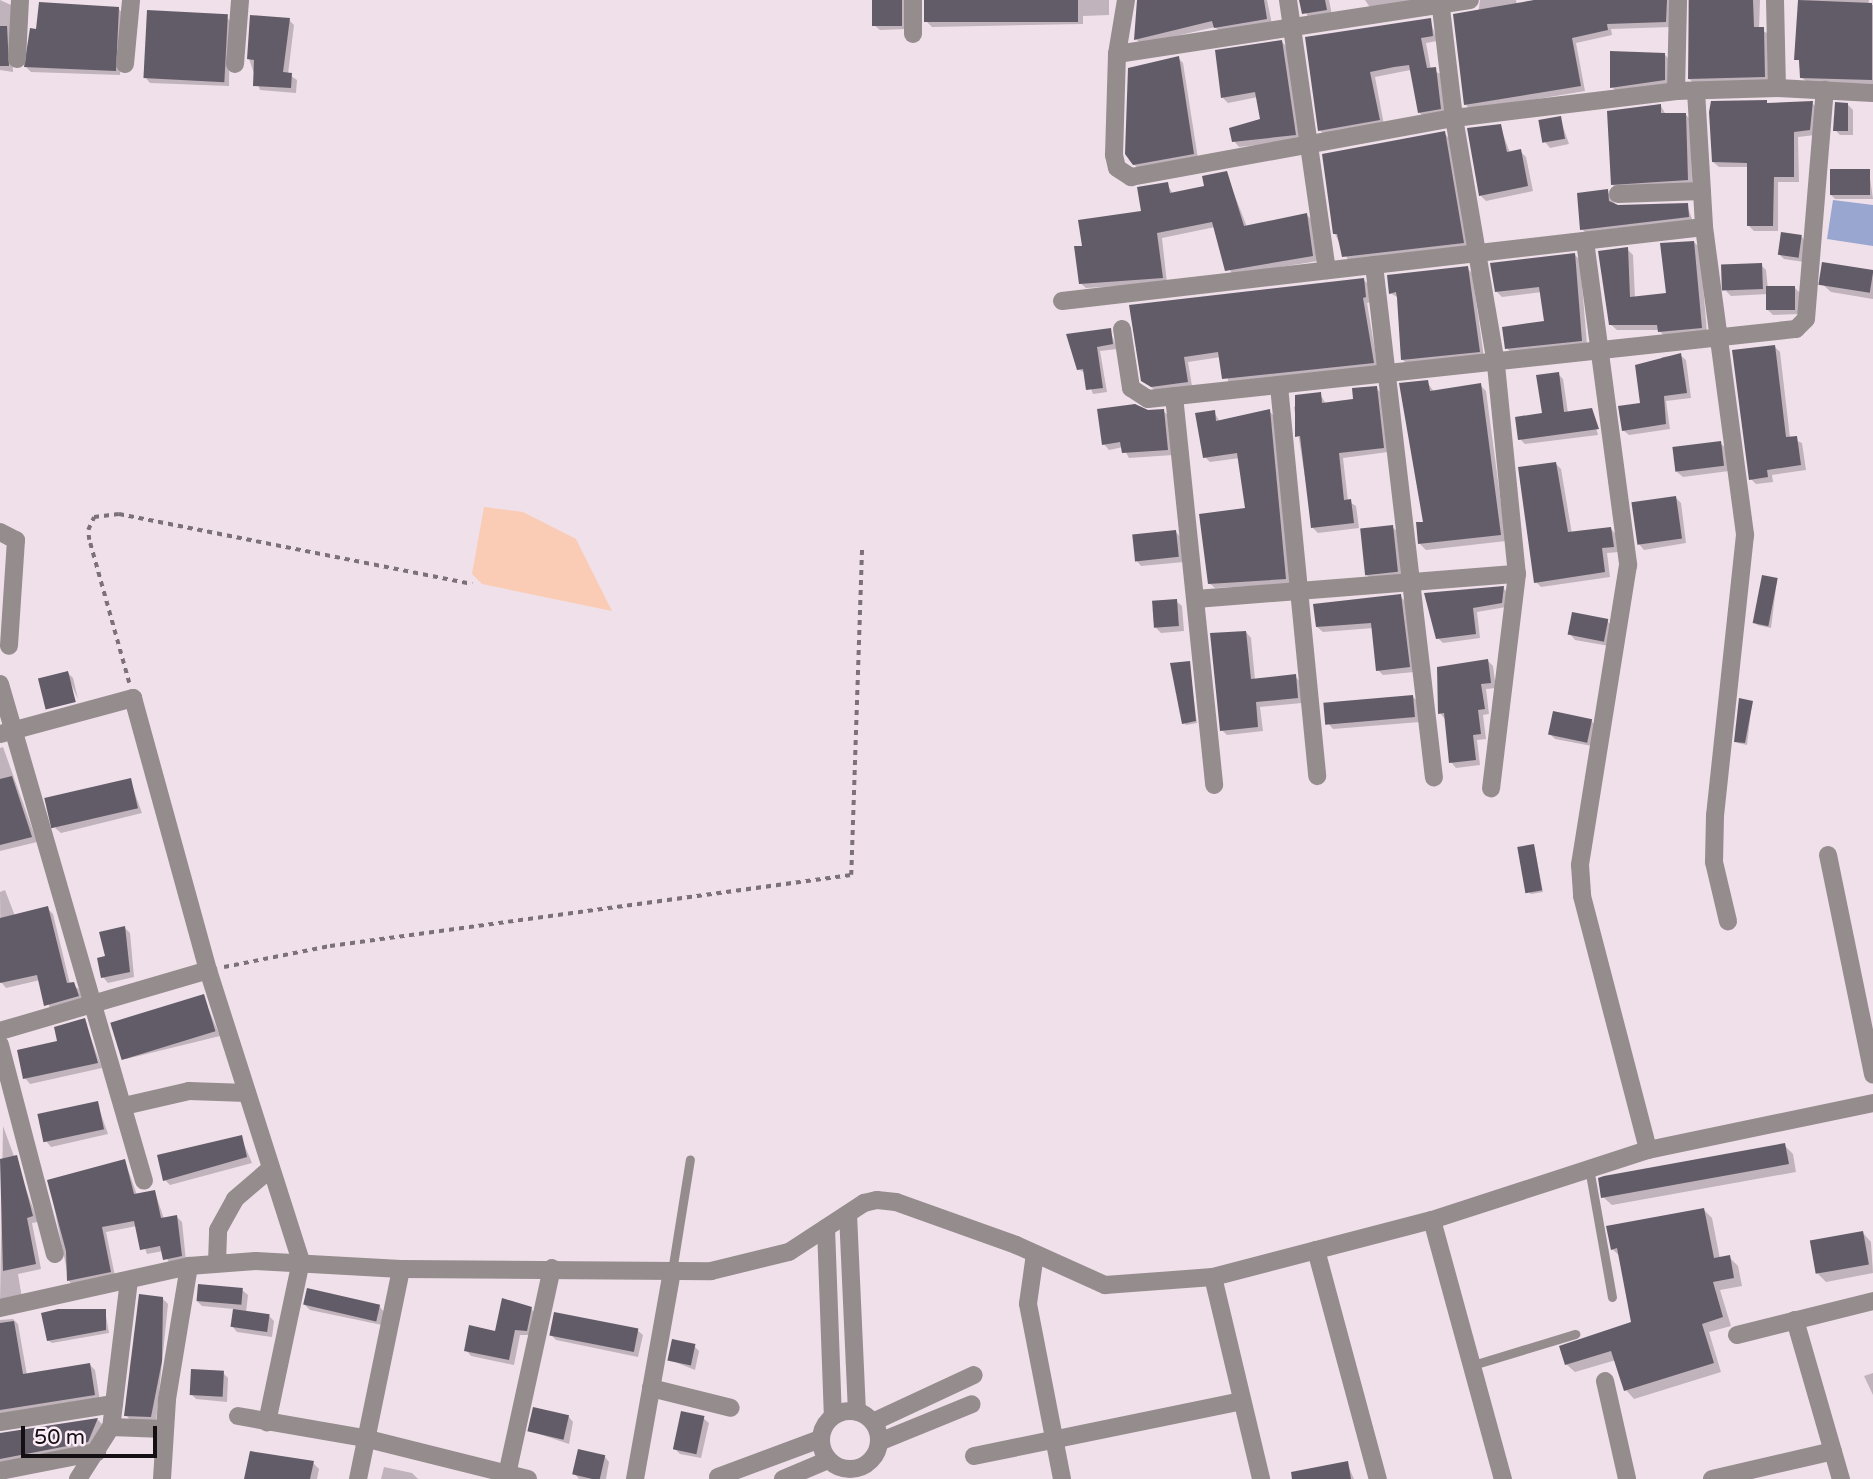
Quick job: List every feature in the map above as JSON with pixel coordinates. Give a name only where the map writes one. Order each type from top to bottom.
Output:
[{"type":"street","points":[[17,58],[20,0]]},
{"type":"street","points":[[125,64],[131,0]]},
{"type":"street","points":[[235,64],[240,0]]},
{"type":"street","points":[[913,0],[914,34]]},
{"type":"street","points":[[1126,0],[1117,54],[1114,155],[1124,174],[1131,177],[1454,118],[1675,91],[1777,88],[1873,93]]},
{"type":"street","points":[[1288,0],[1327,270]]},
{"type":"street","points":[[1117,54],[1440,2],[1470,0]]},
{"type":"street","points":[[1675,91],[1678,0]]},
{"type":"street","points":[[1775,0],[1777,88]]},
{"type":"street","points":[[1440,2],[1454,118],[1496,365],[1517,574],[1491,788]]},
{"type":"street","points":[[1122,330],[1135,394],[1148,399],[1496,365],[1796,330],[1805,320],[1825,90]]},
{"type":"street","points":[[1696,91],[1704,227],[1745,535],[1715,815],[1714,862],[1728,920]]},
{"type":"street","points":[[1618,194],[1702,191]]},
{"type":"street","points":[[1062,301],[1374,265],[1477,250],[1704,227]]},
{"type":"street","points":[[1585,241],[1628,565],[1580,865],[1582,895],[1648,1150]]},
{"type":"street","points":[[1374,265],[1434,778]]},
{"type":"street","points":[[1279,386],[1317,776]]},
{"type":"street","points":[[1174,396],[1214,785]]},
{"type":"street","points":[[0,532],[16,540],[9,646]]},
{"type":"street","points":[[1196,599],[1517,574]]},
{"type":"street","points":[[0,684],[7,732],[95,1005],[144,1181]]},
{"type":"street","points":[[7,732],[133,698],[208,970],[300,1261],[267,1422]]},
{"type":"street","points":[[1828,855],[1873,1074]]},
{"type":"street","points":[[0,1031],[208,970]]},
{"type":"street","points":[[0,1045],[55,1254]]},
{"type":"street","points":[[124,1105],[189,1091],[247,1093]]},
{"type":"street","points":[[0,1308],[189,1266],[217,1263],[300,1261],[401,1269],[711,1271],[762,1261],[789,1252],[864,1203],[896,1202],[1035,1254],[1105,1285],[1213,1277],[1432,1220],[1648,1150],[1873,1103]]},
{"type":"street","points":[[217,1263],[218,1230],[235,1199],[270,1169]]},
{"type":"street","points":[[848,1214],[857,1412]]},
{"type":"street","points":[[1432,1220],[1503,1479]]},
{"type":"street","points":[[718,1477],[820,1439],[833,1416],[826,1228]]},
{"type":"street","points":[[1316,1250],[1378,1479]]},
{"type":"street","points":[[1035,1254],[1028,1304],[1062,1479]]},
{"type":"street","points":[[162,1479],[164,1429],[189,1266]]},
{"type":"street","points":[[507,1476],[552,1268]]},
{"type":"street","points":[[358,1479],[364,1438],[401,1269]]},
{"type":"street","points":[[635,1479],[672,1272]]},
{"type":"street","points":[[1213,1277],[1261,1479]]},
{"type":"street","points":[[78,1479],[111,1427],[129,1280]]},
{"type":"street","points":[[1737,1335],[1873,1301]]},
{"type":"street","points":[[1795,1320],[1841,1479]]},
{"type":"street","points":[[873,1422],[974,1375]]},
{"type":"street","points":[[1605,1381],[1627,1479]]},
{"type":"street","points":[[651,1388],[731,1408]]},
{"type":"street","points":[[974,1456],[1055,1443],[1241,1401]]},
{"type":"street","points":[[0,1422],[114,1404]]},
{"type":"street","points":[[783,1479],[833,1468],[864,1472],[879,1442],[972,1404]]},
{"type":"street","points":[[833,1416],[857,1412],[873,1422],[879,1442]]},
{"type":"street","points":[[238,1416],[364,1438],[507,1476],[528,1479]]},
{"type":"street","points":[[111,1427],[164,1429]]},
{"type":"street","points":[[820,1439],[833,1468]]},
{"type":"street","points":[[1712,1479],[1733,1477],[1833,1451]]},
{"type":"street","points":[[0,1471],[97,1452]]},
{"type":"lane","points":[[672,1272],[690,1159]]},
{"type":"lane","points":[[1588,1168],[1612,1297]]},
{"type":"lane","points":[[1473,1364],[1575,1334]]},
{"type":"path","points":[[133,698],[89,540],[88,530],[94,517],[119,514],[472,584]]},
{"type":"path","points":[[208,970],[330,946],[851,875],[862,547]]},
{"type":"shaded area","points":[[484,507],[523,512],[576,539],[612,611],[482,584],[472,574]]},
{"type":"water","points":[[1833,200],[1873,205],[1873,246],[1827,239]]},
{"type":"building","points":[[872,0],[902,0],[902,26],[872,26]]},
{"type":"building","points":[[924,0],[1078,0],[1078,22],[924,22]]},
{"type":"building","points":[[1137,0],[1264,0],[1267,19],[1214,28],[1212,21],[1134,40]]},
{"type":"building","points":[[1299,0],[1325,0],[1327,10],[1302,14]]},
{"type":"building","points":[[1534,0],[1667,0],[1666,22],[1607,24],[1608,30],[1572,38],[1581,86],[1464,105],[1453,14]]},
{"type":"building","points":[[1689,0],[1753,0],[1754,27],[1764,27],[1765,77],[1688,79]]},
{"type":"building","points":[[1798,0],[1872,3],[1872,80],[1800,78],[1799,60],[1794,60]]},
{"type":"building","points":[[39,2],[119,7],[116,71],[24,67],[30,28],[36,29]]},
{"type":"building","points":[[147,10],[228,14],[224,82],[143,78]]},
{"type":"building","points":[[250,15],[290,18],[283,72],[292,73],[291,88],[253,86],[254,60],[247,59]]},
{"type":"building","points":[[1431,18],[1433,36],[1421,38],[1427,68],[1436,67],[1441,109],[1418,113],[1409,65],[1394,67],[1370,72],[1380,120],[1318,131],[1305,37]]},
{"type":"building","points":[[0,26],[7,26],[9,66],[0,66]]},
{"type":"building","points":[[1282,40],[1296,135],[1232,142],[1229,128],[1260,119],[1255,92],[1221,98],[1215,50]]},
{"type":"building","points":[[1610,51],[1665,53],[1665,80],[1610,88]]},
{"type":"building","points":[[1179,56],[1194,154],[1133,165],[1125,154],[1128,68]]},
{"type":"building","points":[[1767,100],[1767,103],[1813,101],[1810,130],[1794,132],[1794,177],[1774,177],[1773,226],[1747,226],[1747,163],[1712,162],[1709,112],[1711,101]]},
{"type":"building","points":[[1835,102],[1848,103],[1848,131],[1833,131]]},
{"type":"building","points":[[1661,104],[1661,113],[1686,113],[1688,180],[1611,185],[1607,111]]},
{"type":"building","points":[[1561,116],[1565,139],[1542,143],[1538,120]]},
{"type":"building","points":[[1501,124],[1507,152],[1521,149],[1528,186],[1479,196],[1467,128]]},
{"type":"building","points":[[1445,131],[1464,243],[1342,257],[1337,234],[1333,234],[1322,154]]},
{"type":"building","points":[[1830,169],[1870,169],[1870,195],[1830,195]]},
{"type":"building","points":[[1227,171],[1244,226],[1307,213],[1313,256],[1225,271],[1212,222],[1157,233],[1163,278],[1079,284],[1074,246],[1082,246],[1078,220],[1141,211],[1137,187],[1168,182],[1170,193],[1204,186],[1202,176]]},
{"type":"building","points":[[1608,189],[1609,201],[1618,205],[1688,203],[1689,217],[1580,230],[1577,193]]},
{"type":"building","points":[[1781,232],[1802,235],[1799,258],[1778,255]]},
{"type":"building","points":[[1694,241],[1702,328],[1658,332],[1657,325],[1609,325],[1598,251],[1628,247],[1630,297],[1666,293],[1660,243]]},
{"type":"building","points":[[1575,253],[1582,341],[1505,349],[1502,327],[1544,321],[1539,287],[1495,292],[1490,263]]},
{"type":"building","points":[[1822,262],[1873,270],[1870,293],[1818,285]]},
{"type":"building","points":[[1762,263],[1763,289],[1722,290],[1721,264]]},
{"type":"building","points":[[1468,266],[1480,352],[1401,360],[1397,298],[1396,292],[1389,294],[1387,275]]},
{"type":"building","points":[[1364,278],[1366,297],[1363,298],[1374,363],[1222,379],[1218,352],[1184,357],[1188,382],[1151,387],[1141,381],[1129,305]]},
{"type":"building","points":[[1766,286],[1795,286],[1795,310],[1766,310]]},
{"type":"building","points":[[1111,328],[1113,344],[1097,347],[1103,388],[1086,390],[1083,369],[1077,370],[1066,334]]},
{"type":"building","points":[[1775,345],[1786,437],[1797,436],[1801,465],[1767,470],[1768,477],[1749,480],[1732,350]]},
{"type":"building","points":[[1681,353],[1687,393],[1664,396],[1666,424],[1622,431],[1618,406],[1640,403],[1635,365]]},
{"type":"building","points":[[1559,372],[1564,412],[1592,408],[1599,429],[1518,440],[1515,417],[1542,413],[1536,375]]},
{"type":"building","points":[[1428,380],[1430,391],[1481,383],[1501,535],[1418,544],[1416,522],[1423,522],[1399,383]]},
{"type":"building","points":[[1377,386],[1384,448],[1339,453],[1344,500],[1351,499],[1354,523],[1311,528],[1300,436],[1295,437],[1295,395],[1321,392],[1322,403],[1353,399],[1352,388]]},
{"type":"building","points":[[1135,404],[1148,410],[1164,409],[1168,450],[1122,453],[1120,442],[1102,445],[1097,409]]},
{"type":"building","points":[[1270,409],[1286,579],[1208,584],[1199,514],[1245,508],[1237,453],[1203,458],[1195,413],[1215,410],[1216,421]]},
{"type":"building","points":[[1721,441],[1724,466],[1675,472],[1672,447]]},
{"type":"building","points":[[1556,462],[1568,532],[1611,527],[1614,547],[1602,548],[1605,572],[1534,583],[1518,467]]},
{"type":"building","points":[[1676,496],[1682,539],[1637,545],[1631,502]]},
{"type":"building","points":[[1393,525],[1398,572],[1365,575],[1360,528]]},
{"type":"building","points":[[1176,530],[1179,557],[1135,561],[1132,535]]},
{"type":"building","points":[[1762,575],[1778,578],[1768,626],[1753,623]]},
{"type":"building","points":[[1504,586],[1502,603],[1473,608],[1476,634],[1436,639],[1424,593]]},
{"type":"building","points":[[1401,594],[1410,667],[1376,671],[1371,623],[1316,627],[1313,604]]},
{"type":"building","points":[[1177,599],[1179,626],[1154,628],[1152,601]]},
{"type":"building","points":[[1572,612],[1608,619],[1604,642],[1568,635]]},
{"type":"building","points":[[1246,631],[1251,679],[1296,674],[1298,698],[1256,702],[1258,727],[1220,731],[1210,633]]},
{"type":"building","points":[[1488,659],[1491,683],[1481,684],[1485,709],[1478,710],[1481,734],[1473,735],[1476,760],[1449,763],[1444,713],[1438,714],[1437,667]]},
{"type":"building","points":[[1190,661],[1196,721],[1182,724],[1170,663]]},
{"type":"building","points":[[68,671],[76,702],[46,710],[38,678]]},
{"type":"building","points":[[1413,695],[1415,717],[1325,725],[1323,703]]},
{"type":"building","points":[[1739,698],[1753,701],[1745,743],[1734,742]]},
{"type":"building","points":[[1553,711],[1592,719],[1587,743],[1548,734]]},
{"type":"building","points":[[12,776],[32,837],[0,845],[0,779]]},
{"type":"building","points":[[131,778],[138,808],[51,828],[44,798]]},
{"type":"building","points":[[1534,844],[1542,890],[1525,893],[1517,847]]},
{"type":"building","points":[[48,906],[67,983],[74,982],[79,996],[44,1006],[37,975],[0,983],[0,918]]},
{"type":"building","points":[[125,926],[130,972],[101,978],[97,958],[105,956],[99,932]]},
{"type":"building","points":[[204,994],[215,1031],[122,1060],[110,1023]]},
{"type":"building","points":[[85,1018],[98,1063],[23,1079],[17,1050],[57,1041],[54,1027]]},
{"type":"building","points":[[98,1101],[104,1129],[43,1142],[37,1114]]},
{"type":"building","points":[[242,1135],[247,1157],[163,1181],[157,1155]]},
{"type":"building","points":[[1785,1143],[1789,1164],[1601,1198],[1598,1178],[1604,1176]]},
{"type":"building","points":[[17,1155],[33,1216],[27,1218],[36,1264],[3,1271],[0,1159]]},
{"type":"building","points":[[125,1159],[134,1194],[155,1190],[161,1218],[177,1215],[182,1256],[163,1260],[160,1246],[140,1250],[134,1221],[102,1227],[111,1272],[67,1281],[66,1251],[47,1180]]},
{"type":"building","points":[[1704,1208],[1714,1258],[1730,1255],[1734,1278],[1713,1282],[1723,1317],[1702,1324],[1714,1363],[1624,1391],[1611,1351],[1565,1365],[1559,1346],[1631,1322],[1617,1248],[1611,1250],[1606,1226]]},
{"type":"building","points":[[1863,1231],[1869,1264],[1816,1274],[1810,1240]]},
{"type":"building","points":[[198,1284],[243,1288],[241,1305],[197,1301]]},
{"type":"building","points":[[307,1288],[380,1305],[376,1321],[303,1305]]},
{"type":"building","points":[[139,1294],[163,1297],[162,1361],[151,1417],[124,1416]]},
{"type":"building","points":[[502,1298],[532,1307],[527,1331],[515,1330],[509,1360],[464,1351],[469,1325],[495,1331]]},
{"type":"building","points":[[58,1309],[106,1309],[106,1330],[47,1341],[41,1313]]},
{"type":"building","points":[[233,1309],[270,1314],[267,1332],[230,1327]]},
{"type":"building","points":[[554,1312],[638,1328],[634,1352],[549,1336]]},
{"type":"building","points":[[14,1321],[23,1374],[90,1363],[95,1395],[0,1410],[0,1323]]},
{"type":"building","points":[[672,1339],[695,1344],[691,1366],[667,1361]]},
{"type":"building","points":[[191,1369],[224,1371],[223,1397],[190,1395]]},
{"type":"building","points":[[533,1407],[569,1415],[563,1440],[527,1431]]},
{"type":"building","points":[[681,1411],[704,1416],[696,1454],[673,1449]]},
{"type":"building","points":[[98,1418],[88,1442],[0,1459],[0,1433]]},
{"type":"building","points":[[578,1449],[605,1455],[600,1479],[572,1474]]},
{"type":"building","points":[[250,1451],[314,1461],[310,1479],[244,1479]]},
{"type":"building","points":[[1348,1461],[1351,1479],[1292,1479],[1291,1472]]}]
